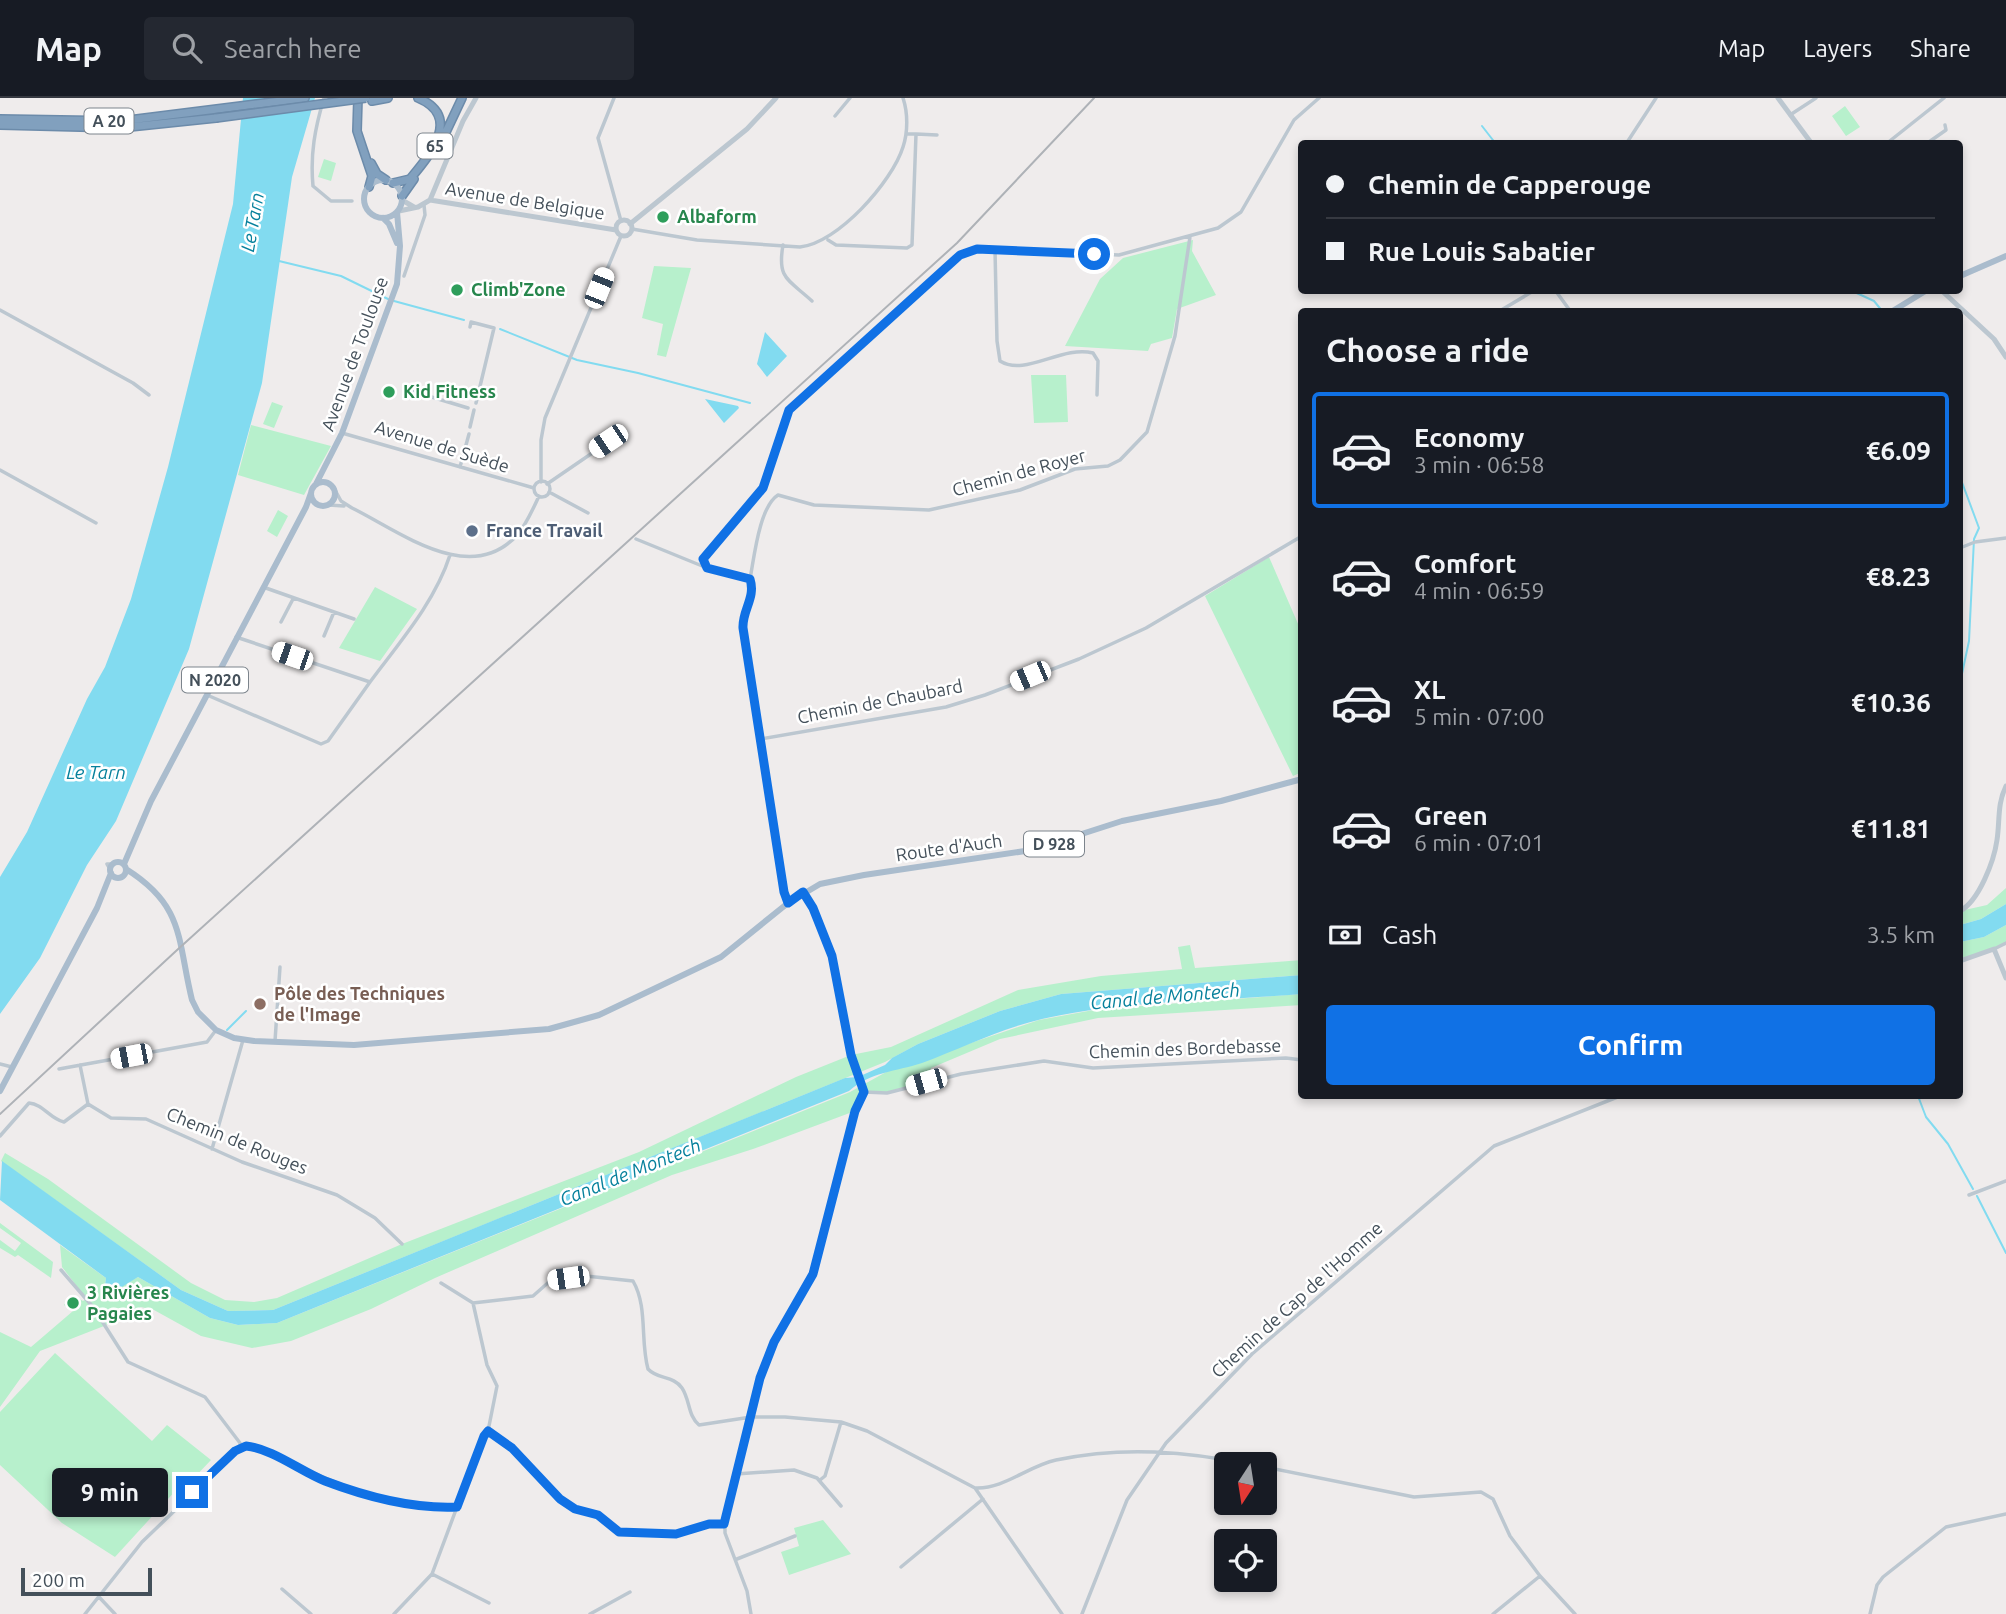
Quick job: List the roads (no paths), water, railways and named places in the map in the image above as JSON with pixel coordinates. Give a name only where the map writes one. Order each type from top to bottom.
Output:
[{"type":"highway","name":"A 20","points":[[0,119],[121,121],[305,98]]},
{"type":"highway","points":[[326,101],[388,98]]},
{"type":"highway","name":"65","points":[[390,182],[410,179],[439,138],[439,119],[435,110],[418,98]]},
{"type":"highway","name":"65","points":[[402,198],[440,145],[462,98]]},
{"type":"highway","points":[[364,99],[359,117],[363,139],[374,168],[390,182]]},
{"type":"highway","points":[[364,99],[357,131],[372,176],[369,187]]},
{"type":"highway","name":"A 20","points":[[0,125],[120,128],[216,118],[326,101]]},
{"type":"main road","points":[[383,218],[398,212],[402,198],[390,182],[369,187],[365,198],[366,207],[373,215],[383,218],[391,228],[400,256]]},
{"type":"main road","name":"Avenue de Toulouse","points":[[316,484],[331,460],[393,296],[400,256],[398,212]]},
{"type":"main road","points":[[1963,275],[2006,256]]},
{"type":"main road","points":[[1898,308],[1920,294]]},
{"type":"main road","name":"Avenue de Toulouse","points":[[331,460],[329,474],[333,488]]},
{"type":"main road","points":[[326,482],[333,488],[335,497],[326,506],[300,519],[316,484],[326,482]]},
{"type":"main road","points":[[311,493],[312,500],[326,506]]},
{"type":"main road","name":"N 2020","points":[[117,867],[300,519]]},
{"type":"main road","name":"Route d'Auch","points":[[803,892],[820,884],[864,875],[1032,850],[1122,821],[1221,801],[1298,780]]},
{"type":"main road","points":[[117,867],[120,877]]},
{"type":"main road","points":[[117,867],[120,877]]},
{"type":"main road","points":[[117,867],[143,880]]},
{"type":"main road","points":[[0,1091],[117,867]]},
{"type":"main road","points":[[120,877],[143,880]]},
{"type":"main road","points":[[100,902],[120,877]]},
{"type":"main road","name":"D 928","points":[[143,880],[158,892],[171,910],[191,1000],[198,1012],[216,1030],[243,1040],[354,1045],[411,1043],[566,1026],[599,1015],[721,957],[803,892]]},
{"type":"street","points":[[398,212],[424,205],[430,200],[463,121],[476,98]]},
{"type":"street","points":[[614,98],[598,138],[621,221],[631,227],[697,240],[807,246],[827,239],[848,223],[895,166],[906,134],[903,98]]},
{"type":"street","points":[[621,236],[628,235],[631,227],[747,129],[776,98]]},
{"type":"street","points":[[835,116],[850,98]]},
{"type":"street","points":[[788,903],[742,623],[752,594],[750,579],[712,570],[704,564],[703,559],[763,488],[789,410],[960,255],[970,250],[1119,255],[1218,228],[1241,212],[1294,120],[1319,98]]},
{"type":"street","points":[[1629,140],[1656,98]]},
{"type":"street","points":[[1778,98],[1809,140]]},
{"type":"street","points":[[1790,115],[1816,98]]},
{"type":"street","points":[[1891,140],[1944,98]]},
{"type":"street","points":[[326,101],[314,136],[311,160],[313,186],[331,201],[352,201]]},
{"type":"street","points":[[1932,140],[1947,130],[1945,125]]},
{"type":"street","points":[[906,134],[937,135]]},
{"type":"street","points":[[827,239],[836,245],[907,248],[912,245],[916,134]]},
{"type":"street","points":[[402,198],[414,208]]},
{"type":"street","name":"Avenue de Belgique","points":[[430,200],[616,230]]},
{"type":"street","name":"Avenue de Toulouse","points":[[404,276],[425,215],[424,205]]},
{"type":"street","points":[[621,221],[616,230],[621,236]]},
{"type":"street","points":[[539,496],[534,488],[541,481],[542,428],[621,236]]},
{"type":"street","name":"Chemin de Royer","points":[[750,579],[755,544],[768,509],[778,495],[814,505],[929,510],[1020,490],[1075,469],[1108,466],[1129,454],[1147,432],[1175,336],[1190,237]]},
{"type":"street","points":[[783,245],[779,265],[782,273],[811,301]]},
{"type":"street","points":[[995,250],[1000,361],[1011,365],[1034,364],[1067,351],[1093,353],[1098,361],[1097,395]]},
{"type":"street","points":[[1505,308],[1528,294]]},
{"type":"street","points":[[1945,294],[1960,308]]},
{"type":"street","points":[[0,310],[133,383],[149,395]]},
{"type":"street","points":[[1963,310],[1994,339],[2006,357]]},
{"type":"street","points":[[470,327],[471,322],[494,328],[476,403]]},
{"type":"street","points":[[405,389],[468,408]]},
{"type":"street","points":[[470,427],[474,410]]},
{"type":"street","name":"Avenue de Suède","points":[[342,433],[534,488]]},
{"type":"street","points":[[460,467],[469,433]]},
{"type":"street","points":[[547,484],[620,434]]},
{"type":"street","points":[[0,470],[96,523]]},
{"type":"street","points":[[541,481],[547,484],[549,492],[588,513]]},
{"type":"street","points":[[333,488],[341,501],[352,508],[450,555],[475,557],[504,546],[522,530],[539,496],[549,492]]},
{"type":"street","points":[[326,506],[352,508]]},
{"type":"street","points":[[1963,547],[1973,542],[2006,538]]},
{"type":"street","points":[[636,539],[700,566],[704,564]]},
{"type":"street","name":"Chemin de Chaubard","points":[[761,739],[946,707],[985,695],[1079,659],[1146,628],[1298,539]]},
{"type":"street","points":[[207,695],[321,744],[327,741],[418,617],[442,578],[450,555]]},
{"type":"street","points":[[263,587],[354,618]]},
{"type":"street","points":[[281,622],[293,598]]},
{"type":"street","points":[[324,636],[335,612]]},
{"type":"street","points":[[236,637],[370,682]]},
{"type":"street","points":[[1963,908],[1974,897],[1993,856],[1999,807],[2006,786]]},
{"type":"street","points":[[751,1614],[737,1559],[724,1524],[766,1360],[819,1257],[855,1111],[864,1092],[851,1055],[832,956],[813,908],[803,892]]},
{"type":"street","points":[[1963,960],[2006,943]]},
{"type":"street","points":[[1994,949],[2006,978]]},
{"type":"street","points":[[275,1042],[280,967]]},
{"type":"street","points":[[58,1069],[207,1042],[216,1030]]},
{"type":"street","points":[[212,1149],[243,1040]]},
{"type":"street","name":"Chemin des Bordebasse","points":[[864,1092],[887,1093],[961,1074],[1044,1061],[1093,1068],[1298,1060]]},
{"type":"street","points":[[0,1064],[14,1068]]},
{"type":"street","points":[[1,1136],[29,1103],[35,1103],[55,1119],[64,1122],[88,1104],[80,1065]]},
{"type":"street","name":"Chemin de Cap de l'Homme","points":[[1082,1614],[1100,1562],[1127,1500],[1162,1450],[1252,1354],[1494,1146],[1612,1099]]},
{"type":"street","name":"Chemin de Rouges","points":[[88,1104],[111,1118],[146,1119],[212,1149],[355,1204],[402,1244]]},
{"type":"street","points":[[1969,1195],[2006,1181]]},
{"type":"street","points":[[61,1270],[93,1307],[128,1362],[205,1397],[240,1443],[240,1448]]},
{"type":"street","points":[[441,1283],[473,1303],[533,1296],[550,1281],[574,1277],[633,1281],[642,1308],[641,1331],[648,1369],[658,1376],[672,1378],[681,1387],[694,1421],[699,1425],[751,1417],[841,1422],[867,1431],[975,1488],[1062,1614]]},
{"type":"street","points":[[394,1614],[432,1574],[488,1431],[497,1386],[487,1364],[473,1303]]},
{"type":"street","points":[[820,1480],[825,1476],[841,1422]]},
{"type":"street","points":[[488,1431],[512,1448],[560,1499],[575,1509],[598,1515],[619,1532],[676,1534],[709,1524],[724,1524]]},
{"type":"street","points":[[85,1614],[173,1509],[240,1448],[253,1447],[326,1481],[370,1494],[432,1509],[457,1507]]},
{"type":"street","points":[[975,1488],[986,1488],[1025,1469],[1057,1460],[1162,1450],[1214,1459]]},
{"type":"street","points":[[736,1474],[744,1476],[790,1468],[820,1480],[841,1506]]},
{"type":"street","points":[[1278,1470],[1414,1497],[1480,1492],[1493,1499],[1510,1536],[1540,1576],[1575,1614]]},
{"type":"street","points":[[901,1567],[983,1499]]},
{"type":"street","points":[[1870,1614],[1877,1585],[1883,1577],[1945,1527],[2006,1514]]},
{"type":"street","points":[[737,1559],[795,1536]]},
{"type":"street","points":[[432,1574],[489,1603]]},
{"type":"street","points":[[1493,1614],[1540,1576]]},
{"type":"street","points":[[282,1588],[311,1614]]},
{"type":"street","points":[[590,1614],[630,1592]]},
{"type":"street","points":[[99,1597],[115,1614]]},
{"type":"water","name":"Le Tarn","points":[[243,98],[315,98],[292,177],[262,383],[189,649],[116,821],[87,865],[40,958],[0,1014],[0,877],[27,832],[87,699],[105,667],[131,599],[168,467],[233,204]]},
{"type":"water","points":[[765,332],[787,356],[767,377],[757,364]]},
{"type":"water","points":[[705,399],[738,406],[739,408],[724,423]]},
{"type":"water","points":[[2006,904],[2006,925],[1984,937],[1963,941],[1963,924],[1981,919]]},
{"type":"water","name":"Canal de Montech","points":[[1298,975],[1298,994],[1106,1008],[1042,1019],[1011,1028],[922,1063],[866,1079],[849,1091],[277,1323],[238,1325],[210,1318],[138,1277],[107,1296],[104,1294],[106,1278],[0,1200],[2,1161],[181,1290],[228,1311],[273,1310],[845,1078],[858,1077],[885,1065],[892,1058],[918,1044],[1000,1011],[1061,994]]},
{"type":"waterway","points":[[1482,126],[1493,140]]},
{"type":"waterway","points":[[279,261],[341,276],[388,299]]},
{"type":"waterway","points":[[1859,294],[1874,301],[1880,308]]},
{"type":"waterway","points":[[394,301],[464,320]]},
{"type":"waterway","points":[[500,329],[577,360],[750,403]]},
{"type":"waterway","points":[[1963,485],[1979,528],[1974,539],[1969,641],[1963,669]]},
{"type":"waterway","points":[[227,1030],[246,1011]]},
{"type":"waterway","points":[[1919,1099],[1926,1117],[1948,1144],[1973,1189]]},
{"type":"waterway","points":[[1977,1196],[2006,1253]]},
{"type":"railway","points":[[0,1114],[957,243],[1094,98]]},
{"type":"place","name":"Albaform","points":[[663,217]]},
{"type":"place","name":"Climb'Zone","points":[[457,290]]},
{"type":"place","name":"Kid Fitness","points":[[389,392]]},
{"type":"place","name":"France Travail","points":[[472,531]]},
{"type":"place","name":"Pôle des Techniques de l'Image","points":[[260,1004]]},
{"type":"place","name":"3 Rivières Pagaies","points":[[73,1303]]}]
